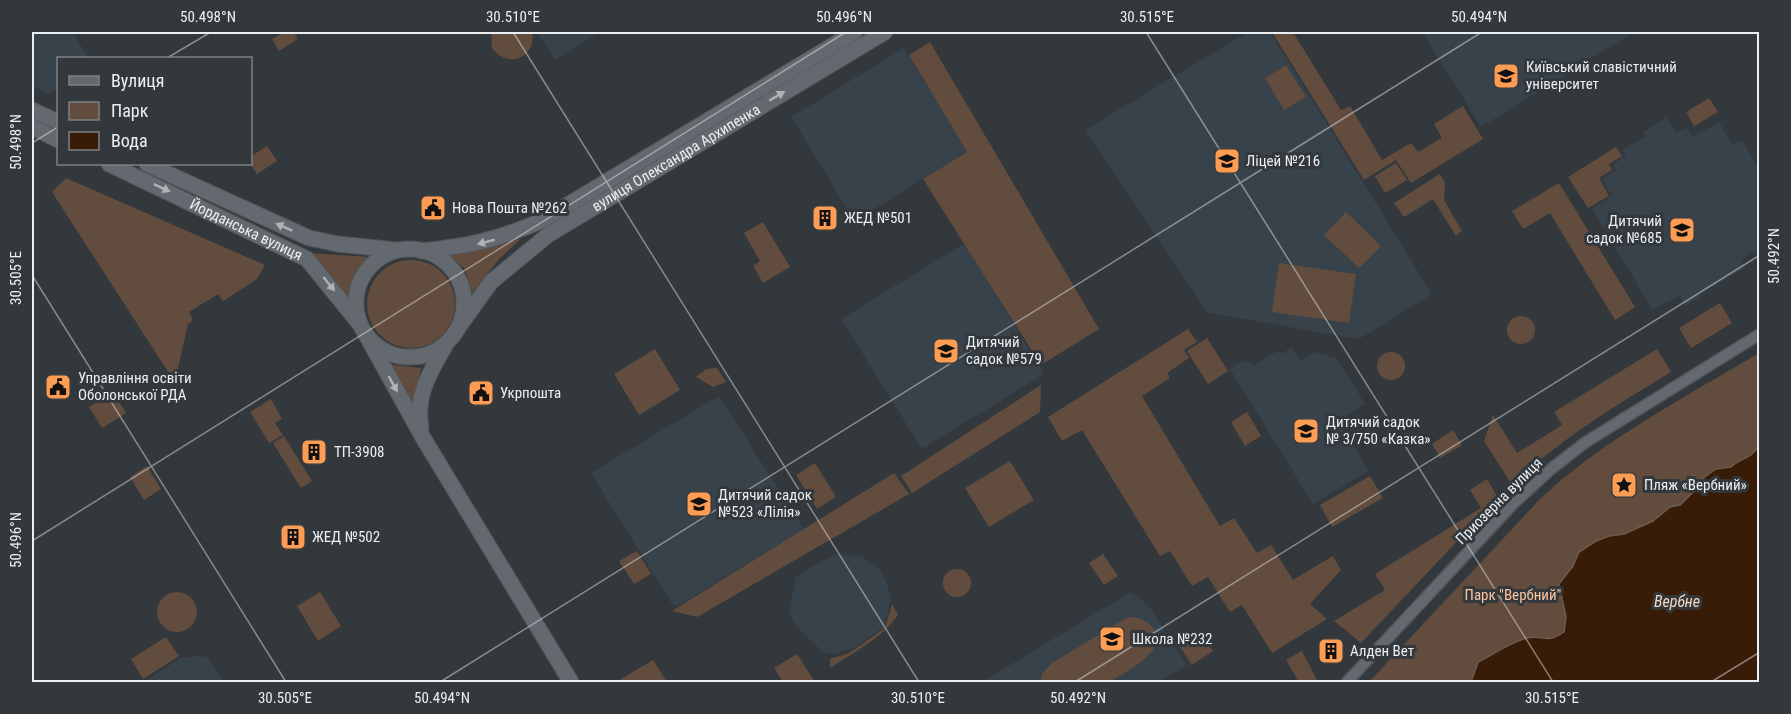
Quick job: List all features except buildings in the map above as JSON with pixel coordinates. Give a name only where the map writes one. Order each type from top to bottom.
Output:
[{"type":"main road","name":"вулиця Олександра Архипенка","points":[[421,251],[477,244],[502,238],[540,221],[855,32]]},
{"type":"main road","name":"вулиця Олександра Архипенка","points":[[458,328],[491,282],[548,235],[885,32]]},
{"type":"main road","points":[[32,110],[57,122]]},
{"type":"main road","points":[[32,127],[57,140]]},
{"type":"main road","name":"Йорданська вулиця","points":[[111,165],[307,259],[363,329],[422,435],[570,682]]},
{"type":"main road","name":"Йорданська вулиця","points":[[149,165],[309,238],[347,245],[402,250]]},
{"type":"main road","points":[[402,250],[421,251],[443,261],[459,280],[464,304],[458,328],[446,343],[422,356],[403,357],[377,346],[363,329],[356,303],[366,273],[382,258],[402,250]]},
{"type":"main road","name":"Йорданська вулиця","points":[[422,435],[418,413],[422,389],[446,343]]},
{"type":"street","name":"Приозерна вулиця","points":[[1347,682],[1513,504],[1551,469],[1586,442],[1760,334]]},
{"type":"shaded area","points":[[32,32],[72,32],[88,57],[57,57],[57,88],[48,94],[32,86]]},
{"type":"shaded area","points":[[537,32],[600,32],[555,60]]},
{"type":"shaded area","name":"Ліцей №216","points":[[1248,32],[1270,32],[1432,294],[1359,339],[1208,313],[1085,130]]},
{"type":"shaded area","name":"Київський славістичний університет","points":[[1422,32],[1634,32],[1481,127]]},
{"type":"shaded area","points":[[904,48],[967,152],[855,221],[791,117]]},
{"type":"shaded area","name":"Дитячий садок №685","points":[[1667,117],[1677,133],[1686,127],[1693,137],[1719,122],[1733,145],[1742,140],[1759,168],[1759,261],[1753,252],[1741,260],[1745,268],[1699,294],[1700,297],[1685,306],[1679,296],[1652,309],[1592,209],[1612,196],[1602,179],[1616,170],[1613,164],[1626,156],[1622,150],[1646,136],[1643,132]]},
{"type":"shaded area","name":"Дитячий садок №579","points":[[965,243],[1044,374],[922,449],[841,319]]},
{"type":"shaded area","name":"Дитячий садок № 3/750 «Казка»","points":[[1291,347],[1301,360],[1314,352],[1337,358],[1365,404],[1338,420],[1369,471],[1313,504],[1230,369],[1244,360],[1254,365],[1279,350],[1282,354]]},
{"type":"shaded area","name":"Дитячий садок №523 «Лілія»","points":[[719,396],[804,529],[678,606],[672,604],[591,473]]},
{"type":"shaded area","points":[[835,554],[861,556],[878,568],[887,583],[891,599],[885,626],[854,648],[834,654],[823,652],[795,625],[789,612],[796,576]]},
{"type":"shaded area","name":"Школа №232","points":[[1131,592],[1149,606],[1187,665],[1159,682],[982,682]]},
{"type":"shaded area","points":[[208,657],[224,682],[143,682],[181,658]]},
{"type":"green space","points":[[285,32],[293,32],[298,39],[279,51],[272,39]]},
{"type":"green space","points":[[491,32],[532,32],[530,48],[520,58],[505,58],[492,48]]},
{"type":"green space","points":[[1272,32],[1293,32],[1341,110],[1350,106],[1382,160],[1411,143],[1418,152],[1442,138],[1434,124],[1463,106],[1483,139],[1411,183],[1396,160],[1364,180]]},
{"type":"green space","points":[[930,42],[1099,329],[1041,365],[923,179],[967,152],[909,55]]},
{"type":"green space","points":[[1286,65],[1306,97],[1284,110],[1265,78]]},
{"type":"green space","points":[[1709,98],[1718,112],[1694,126],[1686,112]]},
{"type":"green space","points":[[267,146],[277,161],[257,174],[251,165],[252,155]]},
{"type":"green space","points":[[1616,147],[1622,156],[1609,164],[1612,170],[1599,178],[1609,196],[1588,208],[1568,177]]},
{"type":"green space","points":[[1396,163],[1407,180],[1385,193],[1375,176]]},
{"type":"green space","points":[[1440,174],[1445,183],[1444,200],[1462,231],[1456,236],[1433,199],[1404,217],[1394,203]]},
{"type":"green space","points":[[66,178],[265,265],[257,279],[223,301],[218,294],[189,312],[193,320],[188,324],[177,373],[172,378],[52,192]]},
{"type":"green space","points":[[1559,183],[1635,307],[1615,320],[1550,213],[1523,229],[1512,211]]},
{"type":"green space","points":[[1346,212],[1381,246],[1359,268],[1324,235]]},
{"type":"green space","points":[[763,222],[790,267],[763,283],[753,266],[760,261],[744,233]]},
{"type":"green space","points":[[521,239],[501,257],[472,293],[465,269],[448,254]]},
{"type":"green space","points":[[307,253],[370,257],[354,276],[347,299],[335,280]]},
{"type":"green space","points":[[411,260],[428,263],[442,273],[452,287],[455,304],[452,321],[442,335],[428,345],[411,348],[394,345],[380,335],[370,321],[367,304],[370,287],[380,273],[394,263]]},
{"type":"green space","points":[[1279,263],[1356,274],[1349,323],[1272,312]]},
{"type":"green space","points":[[1720,303],[1732,323],[1691,348],[1679,328]]},
{"type":"green space","points":[[1521,316],[1531,320],[1535,330],[1531,340],[1521,344],[1511,340],[1507,330],[1511,320]]},
{"type":"green space","points":[[1188,329],[1197,342],[1184,350],[1189,358],[1167,373],[1170,378],[1142,396],[1220,526],[1234,518],[1257,553],[1271,545],[1293,580],[1333,556],[1341,570],[1310,604],[1327,619],[1272,653],[1242,605],[1230,612],[1208,577],[1192,586],[1170,551],[1160,556],[1082,430],[1062,441],[1048,417]]},
{"type":"green space","points":[[1207,338],[1228,371],[1208,384],[1187,351]]},
{"type":"green space","points":[[655,349],[680,390],[639,415],[614,374]]},
{"type":"green space","points":[[1657,349],[1671,372],[1569,438],[1512,485],[1484,441],[1493,415],[1517,453],[1562,425],[1554,412]]},
{"type":"green space","points":[[1391,352],[1401,356],[1405,366],[1401,376],[1391,380],[1381,376],[1377,366],[1381,356]]},
{"type":"green space","name":"Парк \"Вербний\"","points":[[1759,353],[1760,445],[1756,451],[1693,492],[1680,505],[1670,507],[1653,521],[1624,534],[1596,541],[1579,552],[1573,566],[1559,584],[1566,617],[1564,632],[1548,639],[1527,638],[1502,649],[1478,662],[1471,682],[1369,682],[1540,499],[1565,477],[1645,420]]},
{"type":"green space","points":[[387,364],[421,368],[413,411]]},
{"type":"green space","points":[[717,368],[726,382],[713,387],[696,377],[706,369]]},
{"type":"green space","points":[[1041,385],[1040,412],[912,493],[901,476]]},
{"type":"green space","points":[[113,392],[126,413],[102,428],[89,407]]},
{"type":"green space","points":[[271,399],[282,419],[275,423],[283,435],[269,443],[250,412]]},
{"type":"green space","points":[[1247,412],[1261,436],[1245,446],[1231,422]]},
{"type":"green space","points":[[1453,430],[1462,445],[1440,458],[1432,444]]},
{"type":"green space","points":[[284,436],[312,481],[301,488],[273,443]]},
{"type":"green space","points":[[1010,461],[1034,500],[989,527],[965,488]]},
{"type":"green space","points":[[815,463],[836,497],[817,509],[796,475]]},
{"type":"green space","points":[[147,466],[161,489],[144,500],[130,477]]},
{"type":"green space","points":[[894,473],[909,494],[697,617],[672,611]]},
{"type":"green space","points":[[1370,476],[1383,498],[1332,527],[1320,505]]},
{"type":"green space","points":[[1487,479],[1498,498],[1361,643],[1334,621],[1385,590],[1375,574],[1481,508],[1470,490]]},
{"type":"green space","points":[[637,551],[651,574],[634,584],[619,561]]},
{"type":"green space","points":[[1103,554],[1118,576],[1104,585],[1089,563]]},
{"type":"green space","points":[[957,569],[967,573],[971,583],[967,593],[957,597],[947,593],[943,583],[947,573]]},
{"type":"green space","points":[[177,592],[191,598],[197,612],[191,626],[177,632],[163,626],[157,612],[163,598]]},
{"type":"green space","points":[[320,592],[341,626],[318,641],[297,606]]},
{"type":"green space","points":[[892,604],[898,615],[884,631],[830,668],[830,659],[849,653],[885,628]]},
{"type":"green space","points":[[1128,617],[1147,622],[1155,631],[1156,643],[1153,650],[1139,663],[1118,677],[1101,683],[1041,682],[1042,674],[1052,663]]},
{"type":"green space","points":[[1199,630],[1213,651],[1192,665],[1178,644]]},
{"type":"green space","points":[[166,637],[179,656],[143,679],[131,659]]},
{"type":"green space","points":[[1302,651],[1318,682],[1299,682],[1286,660]]},
{"type":"green space","points":[[797,654],[815,682],[783,682],[774,668]]},
{"type":"green space","points":[[653,660],[667,682],[616,682]]},
{"type":"water","name":"Вербне","points":[[1759,445],[1759,682],[1471,682],[1478,662],[1502,649],[1527,638],[1548,639],[1564,632],[1566,617],[1559,584],[1573,566],[1579,552],[1596,541],[1624,534],[1653,521],[1670,507],[1680,505],[1693,492],[1695,485],[1706,476],[1716,469],[1731,467],[1753,453]]},
{"type":"place","name":"Київський славістичний університет","points":[[1506,76]]},
{"type":"place","name":"Ліцей №216","points":[[1227,161]]},
{"type":"place","name":"Нова Пошта №262","points":[[433,208]]},
{"type":"place","name":"ЖЕД №501","points":[[825,218]]},
{"type":"place","name":"Дитячий садок №685","points":[[1682,230]]},
{"type":"place","name":"Дитячий садок №579","points":[[946,351]]},
{"type":"place","name":"Управління освіти Оболонської РДА","points":[[58,387]]},
{"type":"place","name":"Укрпошта","points":[[481,393]]},
{"type":"place","name":"Дитячий садок № 3/750 «Казка»","points":[[1306,431]]},
{"type":"place","name":"ТП-3908","points":[[314,452]]},
{"type":"place","name":"Пляж «Вербний»","points":[[1624,485]]},
{"type":"place","name":"Дитячий садок №523 «Лілія»","points":[[699,504]]},
{"type":"place","name":"ЖЕД №502","points":[[293,537]]},
{"type":"place","name":"Школа №232","points":[[1112,639]]},
{"type":"place","name":"Алден Вет","points":[[1331,651]]}]
